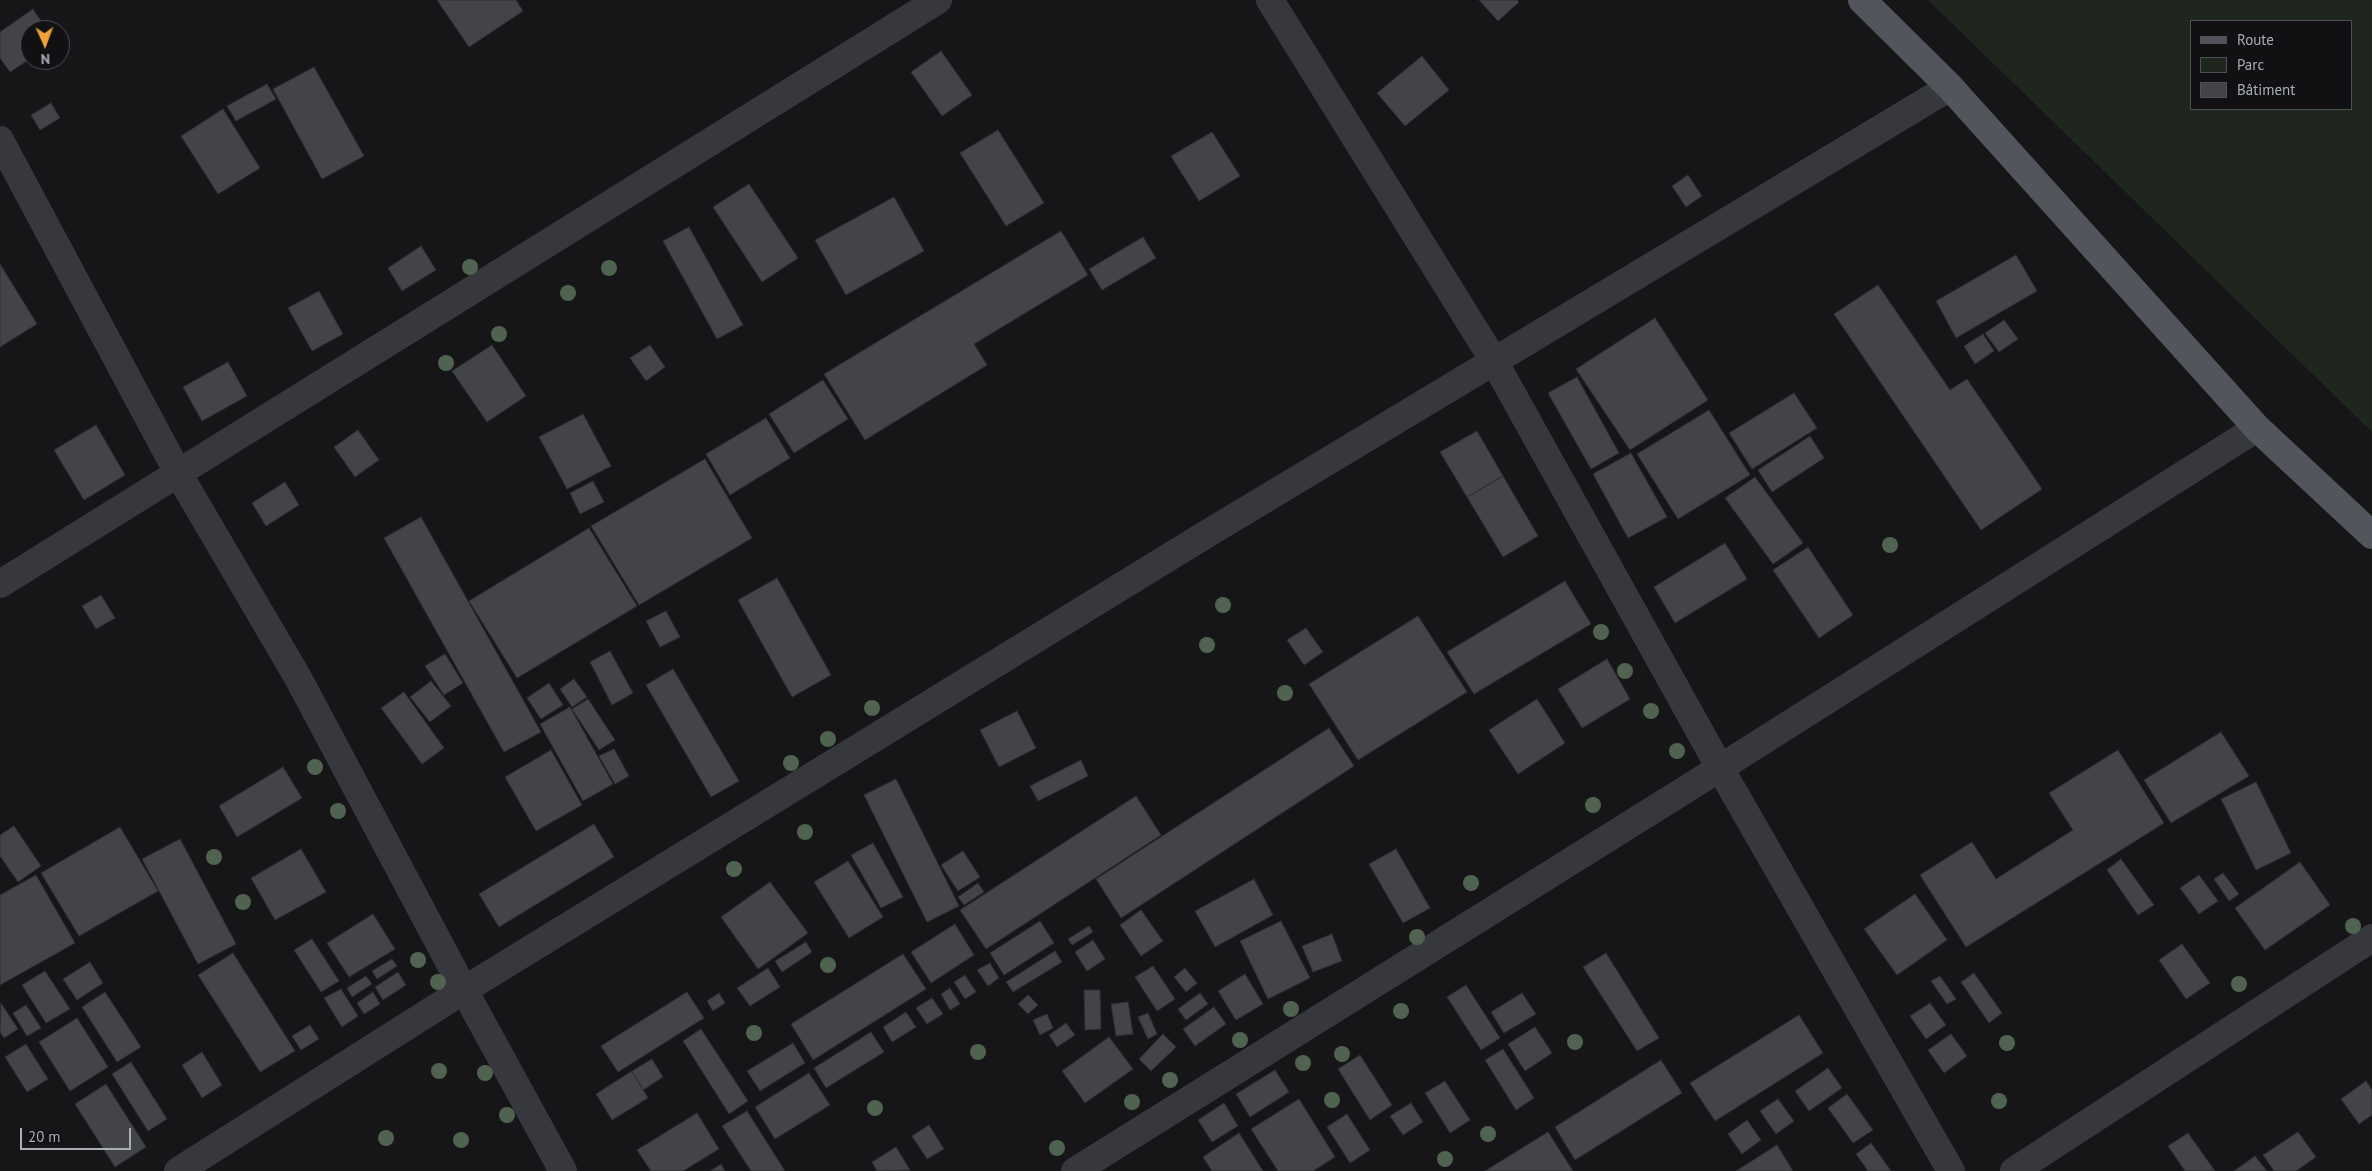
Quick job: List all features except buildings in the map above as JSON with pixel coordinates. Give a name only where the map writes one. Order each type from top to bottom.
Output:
[{"type":"main road","points":[[1862,0],[1950,87],[2257,428],[2372,535]]},
{"type":"street","points":[[0,584],[938,0]]},
{"type":"street","points":[[1270,0],[1494,361],[1720,768],[1951,1171]]},
{"type":"street","points":[[178,1171],[464,990],[1204,535],[1950,87]]},
{"type":"street","points":[[0,140],[178,473],[297,676],[464,990],[563,1171]]},
{"type":"street","points":[[1076,1171],[1720,768],[2257,428]]},
{"type":"street","points":[[2014,1171],[2372,938]]},
{"type":"green space","points":[[1928,0],[2372,0],[2372,432]]}]
